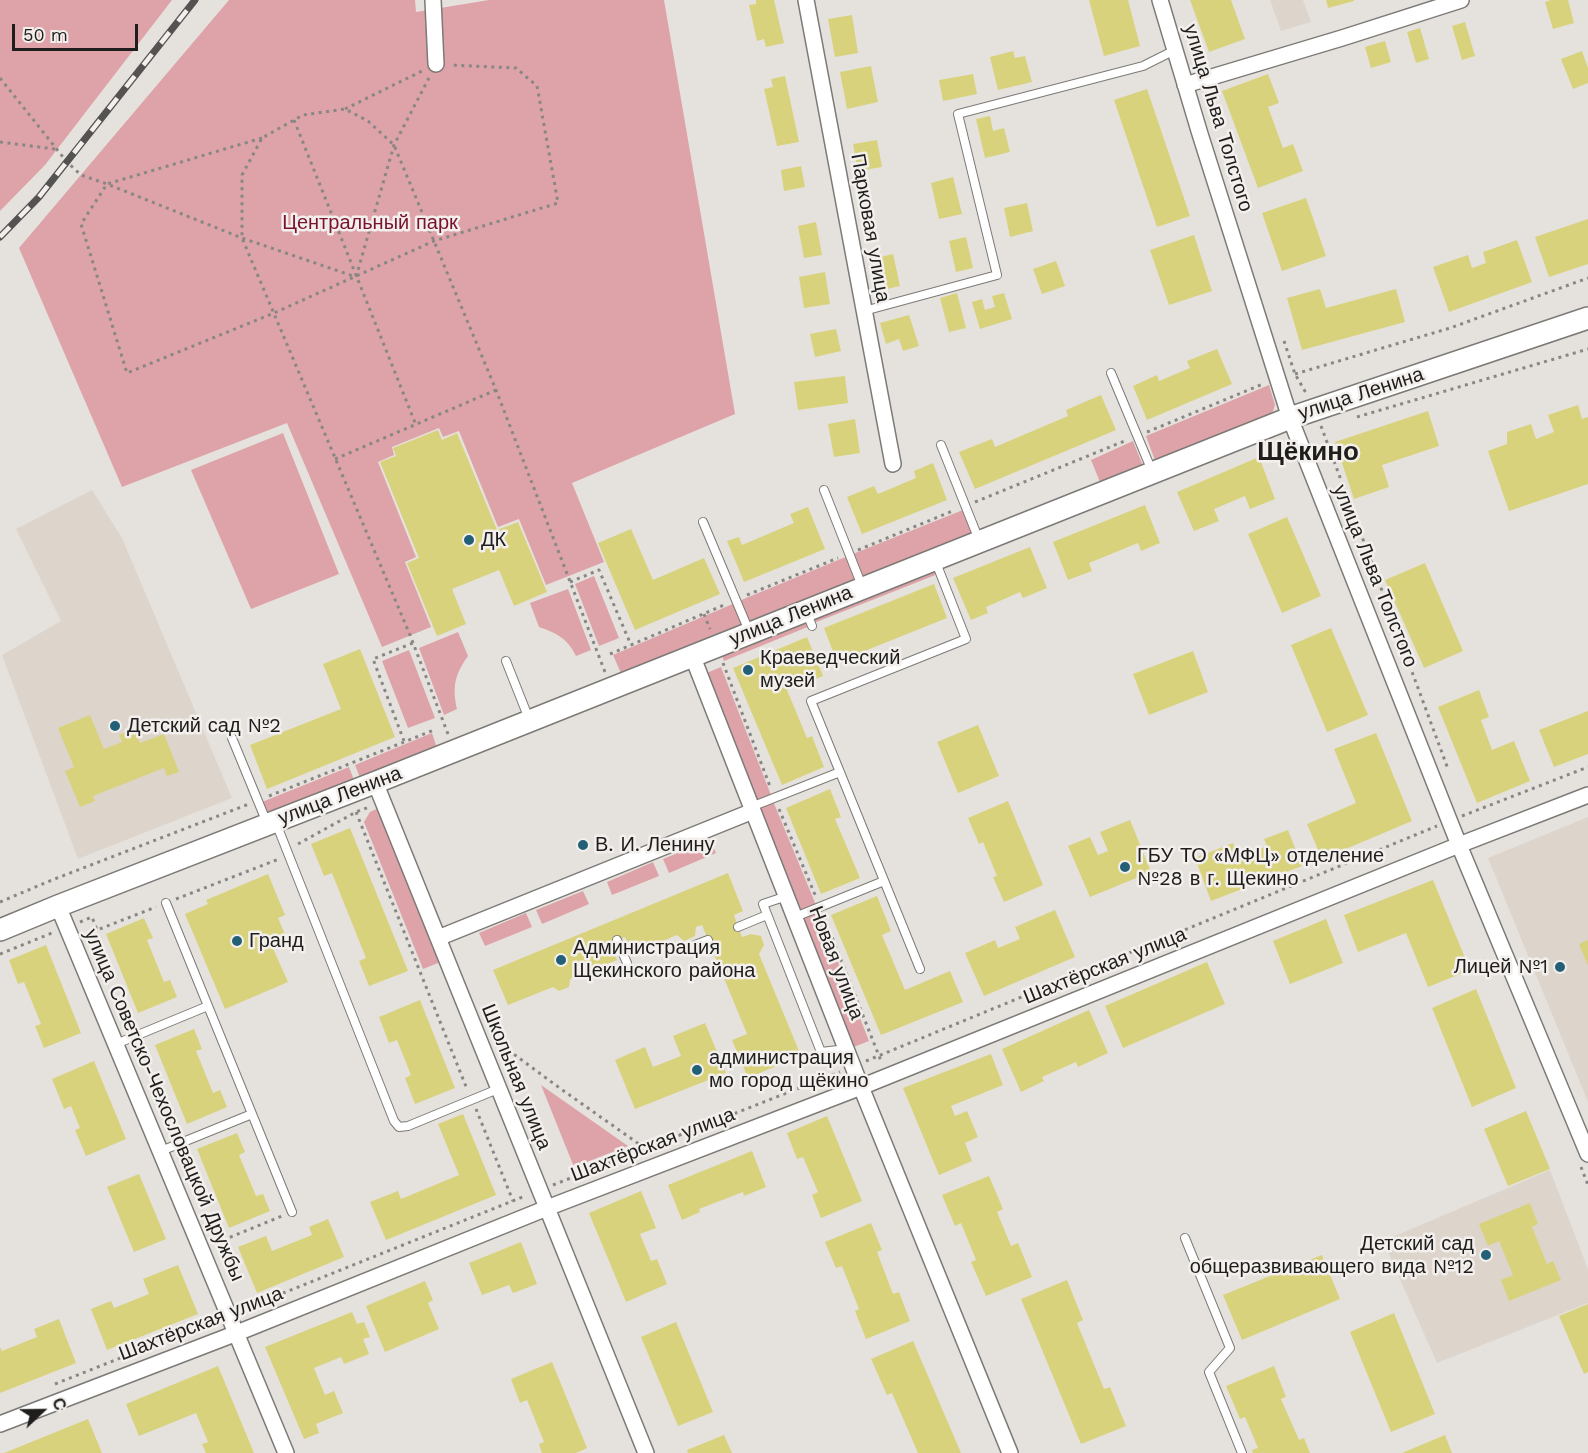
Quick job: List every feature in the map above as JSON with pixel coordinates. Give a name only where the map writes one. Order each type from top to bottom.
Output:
[{"type":"street","points":[[433,0],[436,64]]},
{"type":"street","name":"Парковая улица","points":[[806,0],[892,464]]},
{"type":"street","name":"улица Льва Толстого","points":[[1160,0],[1293,426],[1459,846],[1588,1154]]},
{"type":"street","points":[[1185,85],[1461,0]]},
{"type":"street","name":"улица Ленина","points":[[0,930],[271,823],[379,792],[455,750],[611,688],[696,664],[719,655],[750,633],[809,618],[863,588],[1153,472],[1293,426],[1588,318]]},
{"type":"street","name":"Новая улица","points":[[696,664],[861,1087],[1010,1453]]},
{"type":"street","name":"Школьная улица","points":[[379,792],[646,1453]]},
{"type":"street","name":"Шахтёрская улица","points":[[0,1424],[237,1333],[547,1208],[887,1077],[1588,795]]},
{"type":"street","points":[[438,938],[752,809]]},
{"type":"street","name":"улица Советско-Чехословацкой Дружбы","points":[[58,906],[286,1453]]},
{"type":"lane","points":[[864,312],[997,275],[958,114],[1143,66],[1175,50]]},
{"type":"lane","points":[[1111,374],[1153,472]]},
{"type":"lane","points":[[941,445],[979,541]]},
{"type":"lane","points":[[824,489],[863,588]]},
{"type":"lane","points":[[703,522],[750,633]]},
{"type":"lane","points":[[920,969],[811,701],[966,639],[934,559]]},
{"type":"lane","points":[[506,661],[529,720]]},
{"type":"lane","points":[[232,738],[257,800],[289,855],[394,1121],[399,1127],[408,1126],[498,1089]]},
{"type":"lane","points":[[752,809],[840,772]]},
{"type":"lane","points":[[795,917],[884,881]]},
{"type":"lane","points":[[787,896],[763,904],[767,915],[821,1052],[847,1049]]},
{"type":"lane","points":[[166,903],[292,1212]]},
{"type":"lane","points":[[738,927],[767,915]]},
{"type":"lane","points":[[617,940],[627,963]]},
{"type":"lane","points":[[695,945],[708,940]]},
{"type":"lane","points":[[116,1044],[208,1006]]},
{"type":"lane","points":[[161,1151],[252,1114]]},
{"type":"lane","points":[[1185,1238],[1230,1348],[1209,1372],[1242,1453]]},
{"type":"path","points":[[356,277],[394,145],[436,64]]},
{"type":"path","points":[[436,64],[516,68],[537,86],[558,203],[434,241],[274,314],[127,374],[81,224],[107,184],[262,138],[303,115],[345,109],[436,64]]},
{"type":"path","points":[[0,78],[67,162],[81,175],[242,238],[356,277]]},
{"type":"path","points":[[345,109],[368,121],[394,145],[496,390],[611,688]]},
{"type":"path","points":[[294,120],[416,425]]},
{"type":"path","points":[[262,138],[242,175],[242,238],[413,643],[455,750]]},
{"type":"path","points":[[0,142],[57,149]]},
{"type":"path","points":[[610,654],[849,553],[1277,378],[1450,328],[1588,278]]},
{"type":"path","points":[[1355,418],[1588,349]]},
{"type":"path","points":[[335,460],[496,390]]},
{"type":"path","points":[[1293,426],[1322,428],[1448,771]]},
{"type":"path","points":[[570,582],[599,570],[631,645]]},
{"type":"path","points":[[704,614],[774,798],[887,1077]]},
{"type":"path","points":[[404,741],[373,659],[413,643]]},
{"type":"path","points":[[696,664],[719,655]]},
{"type":"path","points":[[0,902],[434,730]]},
{"type":"path","points":[[55,1384],[853,1066],[1449,821],[1588,767]]},
{"type":"path","points":[[0,954],[92,917],[97,930],[289,855],[299,842],[356,812],[379,792]]},
{"type":"path","points":[[356,812],[513,1201]]},
{"type":"path","points":[[471,1022],[646,1149]]},
{"type":"path","points":[[202,1249],[292,1212]]},
{"type":"shaded area","points":[[1270,0],[1303,0],[1311,22],[1281,31]]},
{"type":"shaded area","name":"Детский сад №2","points":[[92,490],[122,538],[232,798],[78,859],[2,655],[61,621],[16,529]]},
{"type":"shaded area","name":"Лицей №1","points":[[1588,817],[1588,1102],[1488,858]]},
{"type":"shaded area","name":"Детский сад общеразвивающего вида №12","points":[[1550,1170],[1588,1269],[1588,1303],[1437,1363],[1383,1241]]},
{"type":"green space","points":[[0,0],[172,0],[45,165],[0,211]]},
{"type":"green space","name":"Центральный парк","points":[[229,0],[415,0],[416,12],[489,0],[664,0],[735,414],[572,483],[604,562],[546,585],[519,519],[498,527],[459,431],[443,437],[439,428],[392,447],[394,455],[378,462],[416,557],[405,562],[431,627],[382,647],[287,423],[122,487],[19,248]]},
{"type":"green space","points":[[1269,385],[1275,405],[1270,420],[1157,466],[1146,436]]},
{"type":"green space","points":[[283,433],[339,574],[251,609],[191,470]]},
{"type":"green space","points":[[1133,441],[1145,471],[1102,487],[1091,460]]},
{"type":"green space","points":[[963,510],[974,537],[864,581],[853,554]]},
{"type":"green space","points":[[848,556],[858,584],[750,627],[739,601]]},
{"type":"green space","points":[[933,562],[938,574],[814,623],[809,612]]},
{"type":"green space","points":[[594,576],[619,638],[599,646],[575,584]]},
{"type":"green space","points":[[568,589],[591,650],[576,656],[561,637],[539,627],[530,603]]},
{"type":"green space","points":[[735,603],[746,629],[623,678],[613,655]]},
{"type":"green space","points":[[805,613],[810,626],[724,661],[719,648]]},
{"type":"green space","points":[[458,632],[468,656],[456,681],[457,709],[444,715],[419,648]]},
{"type":"green space","points":[[409,650],[435,718],[408,728],[382,661]]},
{"type":"green space","points":[[721,667],[771,795],[754,802],[702,675]]},
{"type":"green space","points":[[432,733],[438,751],[362,783],[355,765]]},
{"type":"green space","points":[[349,767],[356,785],[269,819],[262,802]]},
{"type":"green space","points":[[773,801],[816,905],[797,912],[756,808]]},
{"type":"green space","points":[[381,807],[443,961],[423,969],[364,822],[370,812]]},
{"type":"green space","points":[[710,840],[716,853],[669,873],[663,859]]},
{"type":"green space","points":[[653,862],[659,876],[612,895],[607,882]]},
{"type":"green space","points":[[583,891],[589,904],[542,924],[536,910]]},
{"type":"green space","points":[[818,911],[869,1041],[851,1048],[801,918]]},
{"type":"green space","points":[[526,913],[532,927],[485,946],[479,933]]},
{"type":"green space","points":[[541,1085],[628,1146],[574,1167]]},
{"type":"building","points":[[756,0],[774,0],[784,43],[766,47],[764,39],[757,41],[749,5],[756,4]]},
{"type":"building","points":[[1089,0],[1128,0],[1140,46],[1104,56]]},
{"type":"building","points":[[1190,0],[1231,0],[1245,39],[1209,52]]},
{"type":"building","points":[[1326,0],[1354,0],[1354,1],[1328,8]]},
{"type":"building","points":[[1568,0],[1574,23],[1553,29],[1545,2]]},
{"type":"building","points":[[852,15],[858,53],[835,57],[828,19]]},
{"type":"building","points":[[1465,22],[1475,56],[1462,60],[1452,26]]},
{"type":"building","points":[[1420,28],[1429,59],[1416,63],[1407,32]]},
{"type":"building","points":[[1385,41],[1391,62],[1371,68],[1365,47]]},
{"type":"building","points":[[1013,51],[1015,58],[1025,56],[1032,82],[998,90],[990,57]]},
{"type":"building","points":[[1582,51],[1588,68],[1588,83],[1573,89],[1561,59]]},
{"type":"building","points":[[871,66],[878,102],[847,109],[840,72]]},
{"type":"building","points":[[973,74],[977,94],[943,101],[939,80]]},
{"type":"building","points":[[1268,74],[1279,103],[1268,107],[1283,148],[1293,144],[1303,171],[1258,188],[1222,91]]},
{"type":"building","points":[[785,76],[799,142],[777,146],[764,89],[773,87],[771,79]]},
{"type":"building","points":[[1147,89],[1190,216],[1157,227],[1114,100]]},
{"type":"building","points":[[990,116],[993,131],[1004,128],[1010,152],[985,158],[976,119]]},
{"type":"building","points":[[877,140],[882,167],[858,171],[853,144]]},
{"type":"building","points":[[801,166],[805,187],[784,191],[781,170]]},
{"type":"building","points":[[953,177],[962,214],[939,219],[931,183]]},
{"type":"building","points":[[1306,198],[1326,256],[1282,271],[1262,213]]},
{"type":"building","points":[[1027,203],[1033,231],[1010,237],[1004,208]]},
{"type":"building","points":[[1588,219],[1588,264],[1549,277],[1535,237]]},
{"type":"building","points":[[816,222],[822,255],[804,258],[798,226]]},
{"type":"building","points":[[1194,235],[1212,291],[1169,305],[1150,250]]},
{"type":"building","points":[[966,237],[973,268],[956,272],[949,241]]},
{"type":"building","points":[[1517,240],[1532,282],[1449,312],[1433,267],[1468,255],[1472,268],[1486,263],[1483,252]]},
{"type":"building","points":[[893,254],[900,286],[883,290],[876,258]]},
{"type":"building","points":[[1056,261],[1065,286],[1042,294],[1033,269]]},
{"type":"building","points":[[825,272],[830,304],[804,308],[799,277]]},
{"type":"building","points":[[1320,289],[1326,308],[1396,289],[1405,322],[1302,350],[1287,298]]},
{"type":"building","points":[[957,293],[966,328],[949,332],[940,298]]},
{"type":"building","points":[[1004,293],[1012,319],[980,329],[972,302],[982,299],[985,310],[995,307],[992,296]]},
{"type":"building","points":[[909,315],[919,346],[903,351],[899,339],[886,344],[880,323]]},
{"type":"building","points":[[836,329],[841,351],[815,357],[810,334]]},
{"type":"building","points":[[1217,349],[1232,384],[1147,420],[1133,386],[1157,375],[1159,381],[1190,368],[1187,361]]},
{"type":"building","points":[[845,376],[848,403],[798,410],[794,382]]},
{"type":"building","points":[[1101,395],[1116,430],[975,489],[959,452],[992,439],[995,447],[1068,416],[1066,410]]},
{"type":"building","points":[[1578,405],[1582,419],[1588,417],[1588,484],[1509,511],[1488,451],[1507,444],[1507,432],[1531,424],[1536,439],[1554,432],[1548,415]]},
{"type":"building","points":[[1428,411],[1439,446],[1382,465],[1389,487],[1354,499],[1335,442]]},
{"type":"building","points":[[855,419],[860,453],[834,457],[828,424]]},
{"type":"building","name":"ДК","points":[[438,430],[442,440],[457,433],[497,530],[518,522],[547,592],[514,606],[499,570],[452,589],[466,624],[437,636],[407,563],[419,558],[380,462],[396,456],[393,448]]},
{"type":"building","points":[[1259,457],[1275,499],[1250,509],[1245,496],[1214,509],[1219,521],[1194,531],[1177,492]]},
{"type":"building","points":[[933,463],[947,500],[862,534],[847,497],[874,486],[878,494],[916,478],[914,471]]},
{"type":"building","points":[[1145,505],[1160,543],[1141,551],[1138,543],[1089,563],[1092,571],[1068,580],[1053,542]]},
{"type":"building","points":[[808,507],[825,549],[744,582],[727,541],[739,537],[742,545],[794,523],[790,514]]},
{"type":"building","points":[[1287,517],[1321,596],[1282,613],[1248,534]]},
{"type":"building","points":[[631,529],[653,580],[704,558],[720,594],[635,630],[598,543]]},
{"type":"building","points":[[1030,547],[1047,588],[1023,598],[1020,592],[986,607],[988,613],[971,620],[953,578]]},
{"type":"building","points":[[1425,563],[1463,651],[1424,668],[1385,580]]},
{"type":"building","points":[[934,584],[947,618],[837,662],[824,628]]},
{"type":"building","points":[[1331,628],[1368,715],[1327,732],[1291,645]]},
{"type":"building","points":[[807,637],[823,676],[787,690],[807,738],[812,736],[824,767],[782,785],[733,668]]},
{"type":"building","points":[[360,649],[395,737],[267,789],[250,745],[341,709],[323,664]]},
{"type":"building","points":[[1193,651],[1208,692],[1149,715],[1133,674]]},
{"type":"building","points":[[1479,690],[1489,717],[1481,720],[1492,750],[1514,741],[1530,781],[1477,803],[1438,707]]},
{"type":"building","points":[[1588,711],[1588,754],[1554,767],[1539,730]]},
{"type":"building","points":[[90,715],[104,749],[122,742],[119,735],[134,729],[140,743],[164,734],[179,772],[167,776],[164,768],[93,796],[95,801],[80,807],[65,771],[74,767],[58,728]]},
{"type":"building","points":[[978,725],[999,776],[958,793],[937,742]]},
{"type":"building","points":[[1376,733],[1412,821],[1322,859],[1307,824],[1356,803],[1334,749]]},
{"type":"building","points":[[830,789],[841,817],[835,819],[860,878],[821,894],[786,808]]},
{"type":"building","points":[[1008,801],[1043,885],[1004,902],[993,877],[997,876],[983,842],[979,844],[968,818]]},
{"type":"building","points":[[1130,820],[1151,872],[1090,897],[1068,846],[1090,837],[1098,855],[1108,851],[1100,832]]},
{"type":"building","points":[[350,828],[408,971],[369,986],[359,961],[366,958],[332,873],[324,876],[311,844]]},
{"type":"building","points":[[1288,830],[1302,866],[1211,901],[1195,858],[1233,843],[1238,857],[1267,846],[1264,839]]},
{"type":"building","points":[[728,873],[743,911],[734,915],[738,927],[742,937],[751,934],[761,936],[764,945],[759,954],[799,1051],[779,1059],[781,1064],[748,1078],[732,1040],[747,1034],[702,925],[696,927],[695,936],[684,941],[677,935],[632,954],[625,937],[610,943],[617,960],[570,979],[569,987],[559,991],[553,987],[508,1005],[493,970]]},
{"type":"building","name":"Гранд","points":[[268,874],[285,915],[278,918],[286,937],[271,944],[288,982],[225,1009],[185,914],[208,904],[206,900]]},
{"type":"building","points":[[1433,880],[1470,970],[1428,987],[1406,933],[1358,952],[1344,915]]},
{"type":"building","points":[[877,896],[891,931],[882,935],[905,990],[950,971],[963,1002],[881,1035],[831,915]]},
{"type":"building","points":[[1055,910],[1075,957],[984,996],[965,953],[995,940],[998,948],[1020,939],[1015,927]]},
{"type":"building","points":[[144,918],[153,938],[147,940],[164,982],[170,980],[177,997],[138,1013],[106,934]]},
{"type":"building","points":[[1326,919],[1343,963],[1290,984],[1273,941]]},
{"type":"building","points":[[1588,940],[1588,966],[1579,944]]},
{"type":"building","points":[[46,945],[81,1033],[44,1048],[35,1026],[41,1024],[24,982],[18,984],[9,960]]},
{"type":"building","points":[[1207,962],[1225,1004],[1123,1048],[1105,1006]]},
{"type":"building","points":[[1476,989],[1516,1088],[1472,1107],[1432,1008]]},
{"type":"building","points":[[420,1000],[455,1088],[415,1104],[405,1078],[411,1075],[397,1040],[389,1043],[379,1017]]},
{"type":"building","points":[[1089,1010],[1108,1053],[1078,1067],[1076,1062],[1042,1077],[1044,1081],[1021,1092],[1002,1049]]},
{"type":"building","points":[[705,1023],[726,1073],[635,1109],[615,1060],[645,1047],[653,1067],[681,1056],[673,1036]]},
{"type":"building","points":[[194,1029],[202,1049],[196,1051],[213,1093],[220,1090],[227,1107],[187,1124],[155,1045]]},
{"type":"building","points":[[991,1054],[1003,1085],[951,1106],[955,1116],[967,1111],[978,1137],[965,1143],[972,1161],[939,1175],[903,1088]]},
{"type":"building","points":[[94,1061],[126,1139],[86,1156],[75,1130],[80,1128],[71,1106],[64,1109],[52,1079]]},
{"type":"building","points":[[1526,1111],[1550,1169],[1508,1186],[1484,1129]]},
{"type":"building","points":[[463,1114],[496,1195],[386,1240],[370,1202],[398,1191],[401,1199],[459,1175],[438,1124]]},
{"type":"building","points":[[827,1116],[862,1201],[821,1218],[812,1195],[818,1192],[803,1157],[797,1159],[787,1133]]},
{"type":"building","points":[[237,1133],[245,1152],[239,1155],[256,1196],[263,1194],[270,1211],[229,1228],[197,1149]]},
{"type":"building","points":[[752,1151],[766,1187],[744,1196],[743,1192],[699,1209],[700,1212],[682,1220],[668,1185]]},
{"type":"building","points":[[139,1174],[166,1239],[134,1252],[107,1187]]},
{"type":"building","points":[[989,1176],[1003,1209],[997,1212],[1011,1246],[1018,1243],[1032,1277],[986,1296],[971,1262],[976,1260],[961,1223],[955,1226],[942,1195]]},
{"type":"building","points":[[641,1191],[656,1228],[640,1234],[651,1261],[657,1259],[667,1284],[626,1302],[589,1213]]},
{"type":"building","points":[[1530,1203],[1538,1224],[1532,1227],[1547,1264],[1553,1261],[1561,1280],[1509,1301],[1501,1280],[1513,1275],[1499,1241],[1488,1246],[1479,1224]]},
{"type":"building","points":[[328,1219],[344,1257],[257,1293],[238,1247],[266,1236],[272,1251],[312,1235],[309,1227]]},
{"type":"building","points":[[871,1223],[882,1250],[877,1252],[893,1294],[899,1292],[910,1321],[866,1339],[855,1311],[859,1309],[842,1266],[836,1268],[825,1242]]},
{"type":"building","points":[[521,1242],[537,1284],[513,1293],[509,1285],[482,1295],[469,1263]]},
{"type":"building","points":[[1322,1255],[1340,1299],[1242,1340],[1223,1295]]},
{"type":"building","points":[[178,1265],[198,1314],[107,1350],[91,1309],[111,1301],[114,1308],[149,1294],[143,1279]]},
{"type":"building","points":[[1067,1280],[1083,1320],[1077,1323],[1104,1389],[1110,1387],[1126,1426],[1081,1444],[1021,1299]]},
{"type":"building","points":[[425,1281],[433,1300],[428,1303],[439,1329],[385,1352],[366,1306]]},
{"type":"building","points":[[1588,1304],[1588,1372],[1584,1374],[1559,1316]]},
{"type":"building","points":[[352,1312],[357,1324],[364,1322],[370,1337],[363,1339],[369,1354],[344,1364],[341,1357],[314,1368],[325,1395],[334,1391],[343,1413],[316,1424],[319,1433],[304,1439],[265,1347]]},
{"type":"building","points":[[1394,1313],[1435,1414],[1391,1432],[1350,1332]]},
{"type":"building","points":[[59,1319],[76,1363],[0,1393],[0,1347],[2,1351],[37,1337],[34,1329]]},
{"type":"building","points":[[676,1322],[713,1412],[678,1426],[641,1337]]},
{"type":"building","points":[[913,1341],[961,1453],[918,1453],[892,1393],[887,1395],[871,1359]]},
{"type":"building","points":[[552,1362],[587,1448],[576,1453],[542,1453],[539,1444],[544,1442],[527,1400],[520,1403],[511,1379]]},
{"type":"building","points":[[218,1366],[254,1453],[206,1453],[202,1444],[208,1442],[196,1413],[139,1436],[126,1404]]},
{"type":"building","points":[[1274,1366],[1286,1397],[1281,1399],[1299,1440],[1304,1438],[1310,1453],[1253,1453],[1252,1450],[1258,1448],[1245,1417],[1240,1419],[1226,1386]]},
{"type":"building","points":[[88,1419],[102,1453],[4,1453]]},
{"type":"building","points":[[724,1435],[732,1453],[688,1453],[687,1450]]},
{"type":"building","points":[[1445,1435],[1452,1453],[1402,1453]]},
{"type":"railway","points":[[0,237],[39,197],[195,0]]},
{"type":"place","name":"ДК","points":[[469,540]]},
{"type":"place","name":"Краеведческий музей","points":[[748,670]]},
{"type":"place","name":"Детский сад №2","points":[[115,726]]},
{"type":"place","name":"В. И. Ленину","points":[[583,845]]},
{"type":"place","name":"ГБУ ТО «МФЦ» отделение №28 в г. Щекино","points":[[1125,867]]},
{"type":"place","name":"Гранд","points":[[237,941]]},
{"type":"place","name":"Администрация Щекинского района","points":[[561,960]]},
{"type":"place","name":"Лицей №1","points":[[1560,967]]},
{"type":"place","name":"администрация мо город щёкино","points":[[697,1070]]},
{"type":"place","name":"Детский сад общеразвивающего вида №12","points":[[1486,1255]]},
{"type":"district","name":"Щёкино","points":[[1308,452]]}]
